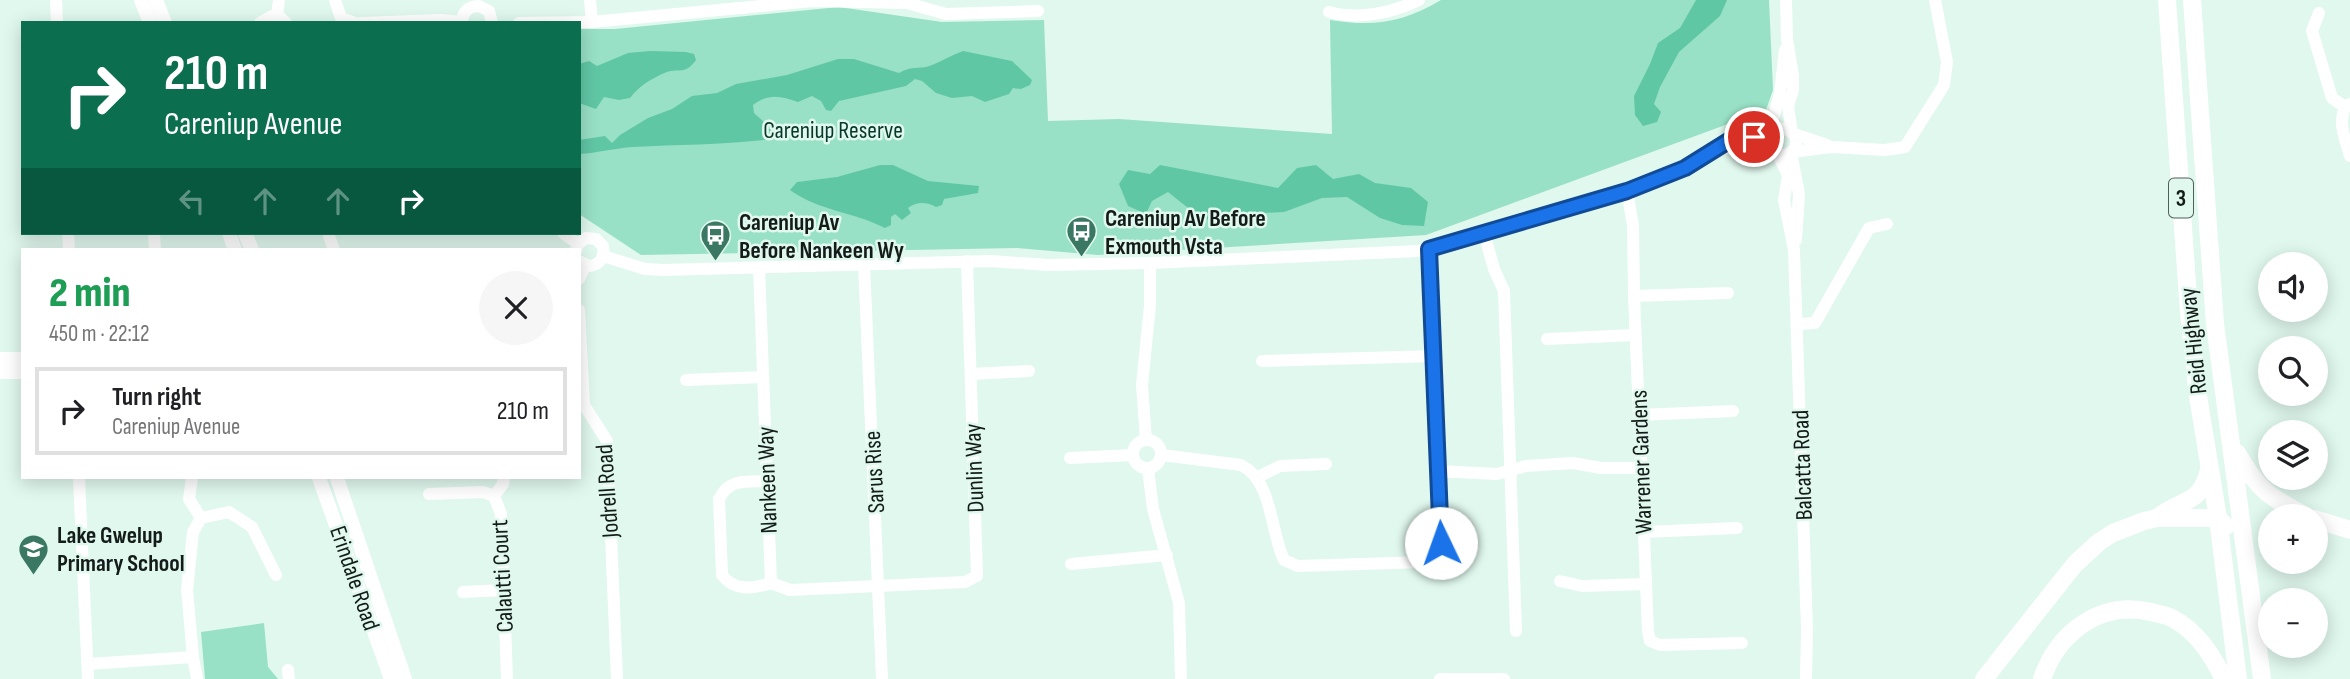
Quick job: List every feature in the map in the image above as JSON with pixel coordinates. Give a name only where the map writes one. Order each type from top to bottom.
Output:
[{"type":"highway","name":"Reid Highway","points":[[2167,0],[2189,312],[2198,396],[2218,518],[2238,679]]},
{"type":"highway","name":"Reid Highway","points":[[2192,0],[2210,275],[2220,374],[2262,679]]},
{"type":"highway","points":[[2231,440],[2259,488],[2282,504]]},
{"type":"highway","points":[[2157,518],[2171,507],[2198,495],[2205,485],[2210,463]]},
{"type":"highway","points":[[1984,679],[2076,564],[2099,542],[2131,525],[2157,518],[2218,518],[2238,540],[2246,556]]},
{"type":"highway","points":[[2328,523],[2350,530]]},
{"type":"highway","points":[[2042,679],[2060,645],[2081,623],[2105,612],[2134,609],[2172,618],[2193,634],[2212,656],[2224,679]]},
{"type":"main road","points":[[141,0],[149,21]]},
{"type":"main road","points":[[0,359],[21,359]]},
{"type":"main road","points":[[0,372],[21,372]]},
{"type":"main road","name":"Erindale Road","points":[[319,479],[391,679]]},
{"type":"main road","name":"Erindale Road","points":[[337,479],[405,679]]},
{"type":"street","points":[[56,0],[57,21]]},
{"type":"street","points":[[263,21],[268,17],[281,19],[279,0]]},
{"type":"street","points":[[335,0],[341,18],[349,21]]},
{"type":"street","points":[[590,0],[592,22]]},
{"type":"street","points":[[1329,12],[1341,15],[1376,7],[1397,10],[1419,0]]},
{"type":"street","points":[[1784,152],[1796,143],[1788,106],[1793,90],[1793,76],[1787,39],[1786,0]]},
{"type":"street","points":[[1719,148],[1784,152],[1831,147],[1885,150],[1905,148],[1944,85],[1947,62],[1935,0]]},
{"type":"street","points":[[581,22],[704,6],[813,1],[908,2],[946,14],[1038,11]]},
{"type":"street","points":[[462,21],[465,12],[483,8]]},
{"type":"street","points":[[2319,13],[2312,31],[2332,98],[2348,105],[2342,116],[2342,127],[2350,156]]},
{"type":"street","points":[[407,21],[446,21]]},
{"type":"street","points":[[1784,152],[1770,142],[1787,39]]},
{"type":"street","points":[[603,256],[655,270],[967,261],[1055,265],[1150,263],[1429,249],[1627,191],[1685,168],[1730,140],[1772,135],[1782,129],[1831,147]]},
{"type":"street","name":"Balcatta Road","points":[[1784,152],[1788,175],[1784,200],[1794,250],[1798,324],[1807,629],[1806,679]]},
{"type":"street","name":"Warrener Gardens","points":[[1627,191],[1633,225],[1640,468],[1650,641],[1660,645],[1742,643]]},
{"type":"street","points":[[1798,324],[1815,323],[1869,228],[1887,224]]},
{"type":"street","points":[[1484,233],[1494,269],[1504,291],[1516,631]]},
{"type":"street","points":[[577,247],[586,238],[596,239],[603,246],[603,256],[593,265],[582,263]]},
{"type":"street","points":[[1161,455],[1241,465],[1252,470],[1258,477],[1270,512],[1276,544],[1284,560],[1298,566],[1425,562],[1437,555],[1441,543],[1429,249]]},
{"type":"street","name":"Dunlin Way","points":[[879,587],[965,582],[977,576],[967,261]]},
{"type":"street","points":[[1146,440],[1142,385],[1150,305],[1150,263]]},
{"type":"street","name":"Sarus Rise","points":[[864,264],[882,679]]},
{"type":"street","name":"Nankeen Way","points":[[759,268],[771,583]]},
{"type":"street","points":[[1634,296],[1728,293]]},
{"type":"street","points":[[1547,339],[1635,335]]},
{"type":"street","name":"Jodrell Road","points":[[581,348],[584,405],[607,441],[617,679]]},
{"type":"street","points":[[1262,361],[1433,356]]},
{"type":"street","points":[[971,374],[1029,370]]},
{"type":"street","points":[[687,380],[764,377]]},
{"type":"street","points":[[1639,415],[1733,411]]},
{"type":"street","points":[[1146,440],[1155,442],[1161,455],[1157,464],[1148,469],[1139,467],[1133,455],[1136,445],[1146,440]]},
{"type":"street","points":[[1070,457],[1133,455]]},
{"type":"street","points":[[1437,471],[1477,474],[1559,463],[1601,468],[1640,468]]},
{"type":"street","points":[[1258,477],[1290,464],[1326,464]]},
{"type":"street","points":[[1148,469],[1153,509],[1179,603],[1181,679]]},
{"type":"street","points":[[79,479],[88,679]]},
{"type":"street","points":[[192,479],[188,499],[201,518]]},
{"type":"street","points":[[494,496],[504,479]]},
{"type":"street","points":[[768,481],[733,483],[723,489],[719,499],[722,575],[728,584],[738,588],[771,583],[790,590],[879,587]]},
{"type":"street","name":"Calautti Court","points":[[429,494],[483,492],[494,496],[501,514],[507,679]]},
{"type":"street","points":[[197,679],[187,590],[193,532],[201,518],[229,512],[252,527],[276,575]]},
{"type":"street","points":[[1644,533],[1737,528]]},
{"type":"street","points":[[1071,564],[1167,555]]},
{"type":"street","points":[[1560,581],[1583,586],[1645,584]]},
{"type":"street","points":[[463,592],[504,590]]},
{"type":"street","points":[[88,664],[193,657]]},
{"type":"street","points":[[1440,679],[1504,679]]},
{"type":"green space","name":"Careniup Reserve","points":[[1441,0],[1769,0],[1773,90],[1766,110],[1426,235],[1098,255],[1017,248],[641,255],[581,215],[581,29],[615,29],[839,7],[942,22],[1044,20],[1048,121],[1119,119],[1332,134],[1330,20],[1374,23],[1400,18]]},
{"type":"green space","points":[[264,623],[268,667],[278,679],[205,679],[201,632]]},
{"type":"shaded area","points":[[1696,0],[1727,0],[1720,16],[1679,52],[1654,104],[1661,112],[1657,122],[1643,126],[1635,115],[1634,96],[1658,43],[1680,28]]},
{"type":"shaded area","points":[[963,51],[1012,61],[1032,80],[1030,85],[1021,89],[1013,88],[1009,94],[985,102],[972,96],[952,98],[936,93],[922,81],[915,79],[906,86],[839,101],[831,111],[826,110],[821,101],[812,96],[798,102],[770,97],[753,105],[754,113],[765,123],[786,132],[786,137],[581,154],[581,140],[605,136],[612,143],[648,118],[672,109],[692,96],[717,93],[736,84],[787,75],[838,59],[854,59],[899,73],[932,65]]},
{"type":"shaded area","points":[[686,52],[694,54],[696,60],[686,69],[667,72],[651,80],[630,98],[619,100],[604,97],[596,109],[581,104],[581,63],[589,61],[597,66],[628,53]]},
{"type":"shaded area","points":[[880,165],[893,165],[928,181],[979,186],[978,193],[944,199],[942,205],[936,207],[926,203],[915,204],[908,208],[911,213],[902,220],[895,214],[891,217],[891,225],[885,228],[813,203],[790,190],[797,182],[837,177]]},
{"type":"shaded area","points":[[1160,165],[1278,188],[1297,168],[1316,165],[1333,179],[1359,174],[1375,183],[1411,188],[1428,202],[1424,226],[1402,225],[1380,218],[1347,197],[1322,198],[1284,212],[1264,213],[1229,221],[1202,219],[1168,192],[1152,201],[1146,214],[1128,206],[1119,184],[1128,170],[1150,174]]},
{"type":"place","name":"Careniup Av Before Exmouth Vsta","points":[[1082,259]]},
{"type":"place","name":"Careniup Av Before Nankeen Wy","points":[[716,263]]},
{"type":"place","name":"Lake Gwelup Primary School","points":[[34,576]]},
{"type":"route","points":[[1441,543],[1429,249],[1627,191],[1685,168],[1730,140],[1754,137]]}]
